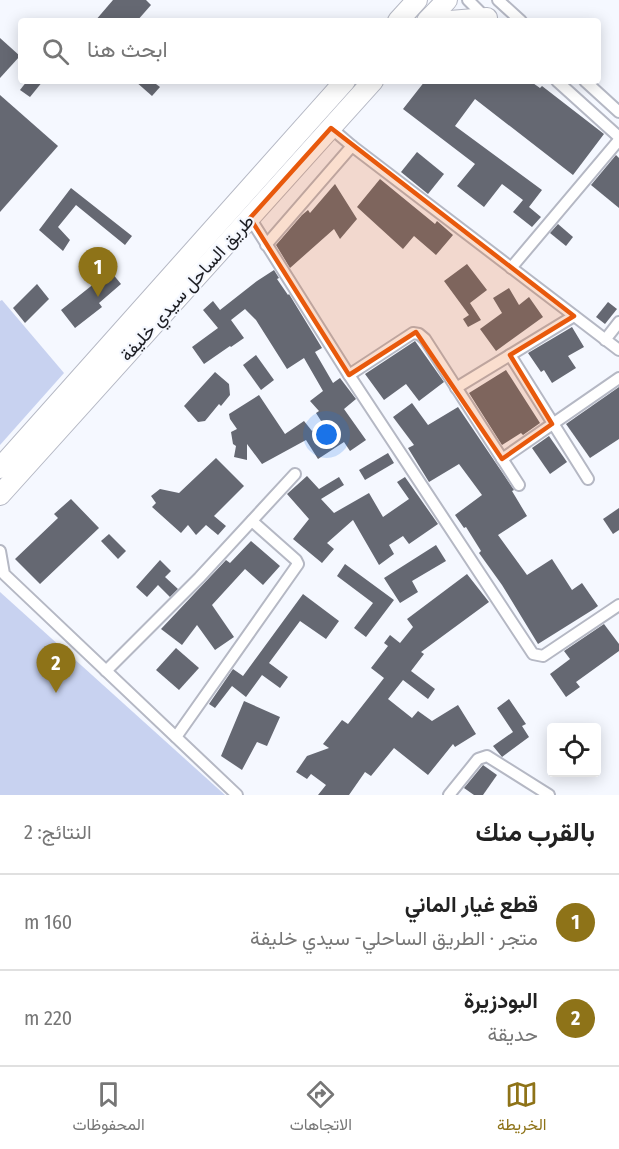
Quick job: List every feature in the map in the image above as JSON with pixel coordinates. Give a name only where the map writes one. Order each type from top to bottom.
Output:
[{"type":"highway","points":[[401,18],[417,0]]},
{"type":"highway","points":[[430,18],[447,0]]},
{"type":"highway","points":[[0,468],[342,84]]},
{"type":"highway","name":"طريق الساحل سيدي خليفة","points":[[0,499],[370,84]]},
{"type":"street","points":[[468,0],[486,18]]},
{"type":"street","points":[[498,0],[518,18]]},
{"type":"street","points":[[511,268],[619,139],[560,84]]},
{"type":"street","points":[[588,84],[619,112]]},
{"type":"street","points":[[331,128],[619,350]]},
{"type":"street","points":[[266,245],[352,146]]},
{"type":"street","points":[[250,218],[349,375],[533,654],[543,656],[619,605]]},
{"type":"street","points":[[456,388],[574,316]]},
{"type":"street","points":[[605,340],[619,322]]},
{"type":"street","points":[[349,375],[413,333],[419,334],[425,339],[519,485]]},
{"type":"street","points":[[510,355],[588,479]]},
{"type":"street","points":[[502,459],[619,378]]},
{"type":"street","points":[[106,671],[199,578],[295,474]]},
{"type":"street","points":[[176,737],[298,564],[252,521]]},
{"type":"street","points":[[0,551],[2,575],[237,795]]},
{"type":"street","points":[[449,795],[478,759],[487,756],[549,795]]},
{"type":"highlighted area","points":[[331,128],[574,316],[510,355],[552,424],[502,459],[416,332],[349,375],[250,218]]},
{"type":"shaded area","points":[[2,300],[64,373],[0,445],[0,301]]},
{"type":"shaded area","points":[[0,592],[225,795],[0,795]]},
{"type":"building","points":[[113,0],[146,0],[151,5],[140,18],[98,18]]},
{"type":"building","points":[[0,38],[18,54],[18,58],[0,78]]},
{"type":"building","points":[[25,84],[41,84],[30,97],[20,90]]},
{"type":"building","points":[[138,84],[156,84],[160,87],[152,96]]},
{"type":"building","points":[[423,84],[534,84],[540,88],[542,86],[604,134],[573,175],[475,99],[455,126],[542,190],[529,207],[541,217],[532,227],[513,212],[523,200],[502,184],[484,207],[457,186],[475,164],[403,109]]},
{"type":"building","points":[[0,95],[58,146],[0,212]]},
{"type":"building","points":[[417,152],[444,174],[428,194],[401,172]]},
{"type":"building","points":[[616,155],[619,158],[619,208],[591,185]]},
{"type":"building","points":[[380,179],[435,224],[437,221],[453,235],[436,255],[414,236],[403,249],[357,207]]},
{"type":"building","points":[[335,184],[357,219],[340,239],[334,229],[290,268],[276,245],[302,215],[308,210],[310,213]]},
{"type":"building","points":[[71,188],[132,236],[125,245],[76,205],[58,227],[70,240],[63,251],[39,230]]},
{"type":"building","points":[[558,224],[573,237],[566,246],[550,233]]},
{"type":"building","points":[[103,262],[121,284],[99,303],[102,307],[75,328],[61,310],[100,279],[93,271]]},
{"type":"building","points":[[467,264],[487,290],[470,303],[481,320],[468,327],[463,319],[469,315],[444,281]]},
{"type":"building","points":[[274,270],[279,278],[277,279],[289,294],[322,348],[315,352],[333,383],[340,378],[356,399],[344,409],[366,440],[350,451],[344,442],[318,459],[306,440],[262,464],[247,444],[247,460],[234,457],[236,446],[233,444],[231,432],[237,429],[229,414],[259,395],[285,434],[304,421],[312,431],[323,424],[316,413],[319,411],[310,401],[323,391],[304,358],[287,369],[256,320],[245,309],[231,320],[244,338],[204,364],[192,347],[218,328],[203,310],[213,301],[220,310]]},
{"type":"building","points":[[37,284],[49,299],[25,323],[13,308]]},
{"type":"building","points":[[509,288],[519,305],[529,297],[543,317],[496,351],[480,329],[502,313],[493,298]]},
{"type":"building","points":[[608,302],[617,309],[605,324],[596,317]]},
{"type":"building","points":[[572,327],[584,347],[568,356],[576,368],[552,383],[544,370],[541,372],[528,353]]},
{"type":"building","points":[[415,341],[444,382],[419,401],[406,384],[384,400],[365,374]]},
{"type":"building","points":[[256,355],[274,380],[261,390],[243,365]]},
{"type":"building","points":[[506,370],[540,423],[523,435],[521,433],[502,445],[469,393]]},
{"type":"building","points":[[215,372],[229,384],[230,395],[205,421],[198,422],[184,406]]},
{"type":"building","points":[[619,387],[619,439],[590,458],[566,424]]},
{"type":"building","points":[[412,403],[428,425],[458,407],[514,490],[512,491],[527,516],[498,535],[527,575],[552,559],[572,590],[582,583],[598,606],[538,644],[502,585],[479,553],[481,551],[466,527],[464,528],[455,515],[482,495],[459,464],[429,482],[408,448],[414,445],[393,417]]},
{"type":"building","points":[[549,436],[567,462],[550,474],[532,448]]},
{"type":"building","points":[[388,453],[394,463],[365,480],[359,470]]},
{"type":"building","points":[[216,458],[244,486],[214,516],[226,526],[218,535],[206,525],[196,535],[188,525],[181,533],[152,507],[156,503],[151,496],[160,489],[179,493]]},
{"type":"building","points":[[307,476],[319,489],[339,477],[344,485],[321,499],[334,513],[369,493],[383,517],[409,499],[397,482],[405,477],[438,524],[409,544],[403,536],[389,545],[394,554],[379,565],[353,520],[327,543],[334,549],[322,563],[293,539],[309,519],[287,494]]},
{"type":"building","points":[[71,499],[99,528],[40,584],[15,559],[58,518],[54,514]]},
{"type":"building","points":[[619,508],[619,530],[613,534],[603,519]]},
{"type":"building","points":[[109,534],[126,551],[118,559],[101,541]]},
{"type":"building","points":[[251,541],[280,566],[263,585],[245,569],[212,605],[234,637],[215,650],[197,625],[182,645],[161,629],[226,560],[230,563]]},
{"type":"building","points":[[436,545],[446,561],[412,581],[418,592],[400,603],[384,578]]},
{"type":"building","points":[[160,560],[171,571],[165,577],[178,589],[170,597],[158,585],[147,597],[136,587]]},
{"type":"building","points":[[345,564],[394,600],[366,637],[354,628],[373,603],[337,576]]},
{"type":"building","points":[[467,574],[489,602],[421,652],[424,654],[411,671],[435,689],[428,699],[403,680],[388,699],[412,718],[418,711],[432,721],[458,705],[476,734],[455,747],[453,744],[428,775],[394,748],[371,776],[365,772],[349,795],[318,795],[326,785],[311,774],[307,779],[296,772],[307,756],[329,748],[323,744],[342,720],[348,724],[384,678],[371,668],[388,646],[384,643],[390,635],[400,643],[413,627],[407,619]]},
{"type":"building","points":[[303,594],[339,621],[326,639],[300,621],[269,663],[288,677],[280,688],[262,675],[246,697],[232,686],[215,708],[209,704],[233,669],[243,676]]},
{"type":"building","points":[[604,624],[619,644],[619,651],[576,682],[580,687],[566,697],[550,674],[570,659],[564,651]]},
{"type":"building","points":[[176,648],[199,668],[179,690],[156,670]]},
{"type":"building","points":[[509,699],[526,724],[522,726],[529,737],[502,757],[493,746],[513,732],[497,708]]},
{"type":"building","points":[[244,701],[280,717],[267,746],[257,742],[242,770],[221,756]]},
{"type":"building","points":[[483,765],[497,775],[483,795],[474,795],[464,788]]},
{"type":"place","name":"قطع غيار الماني","points":[[98,297]]},
{"type":"place","name":"البودزيرة","points":[[56,693]]}]
